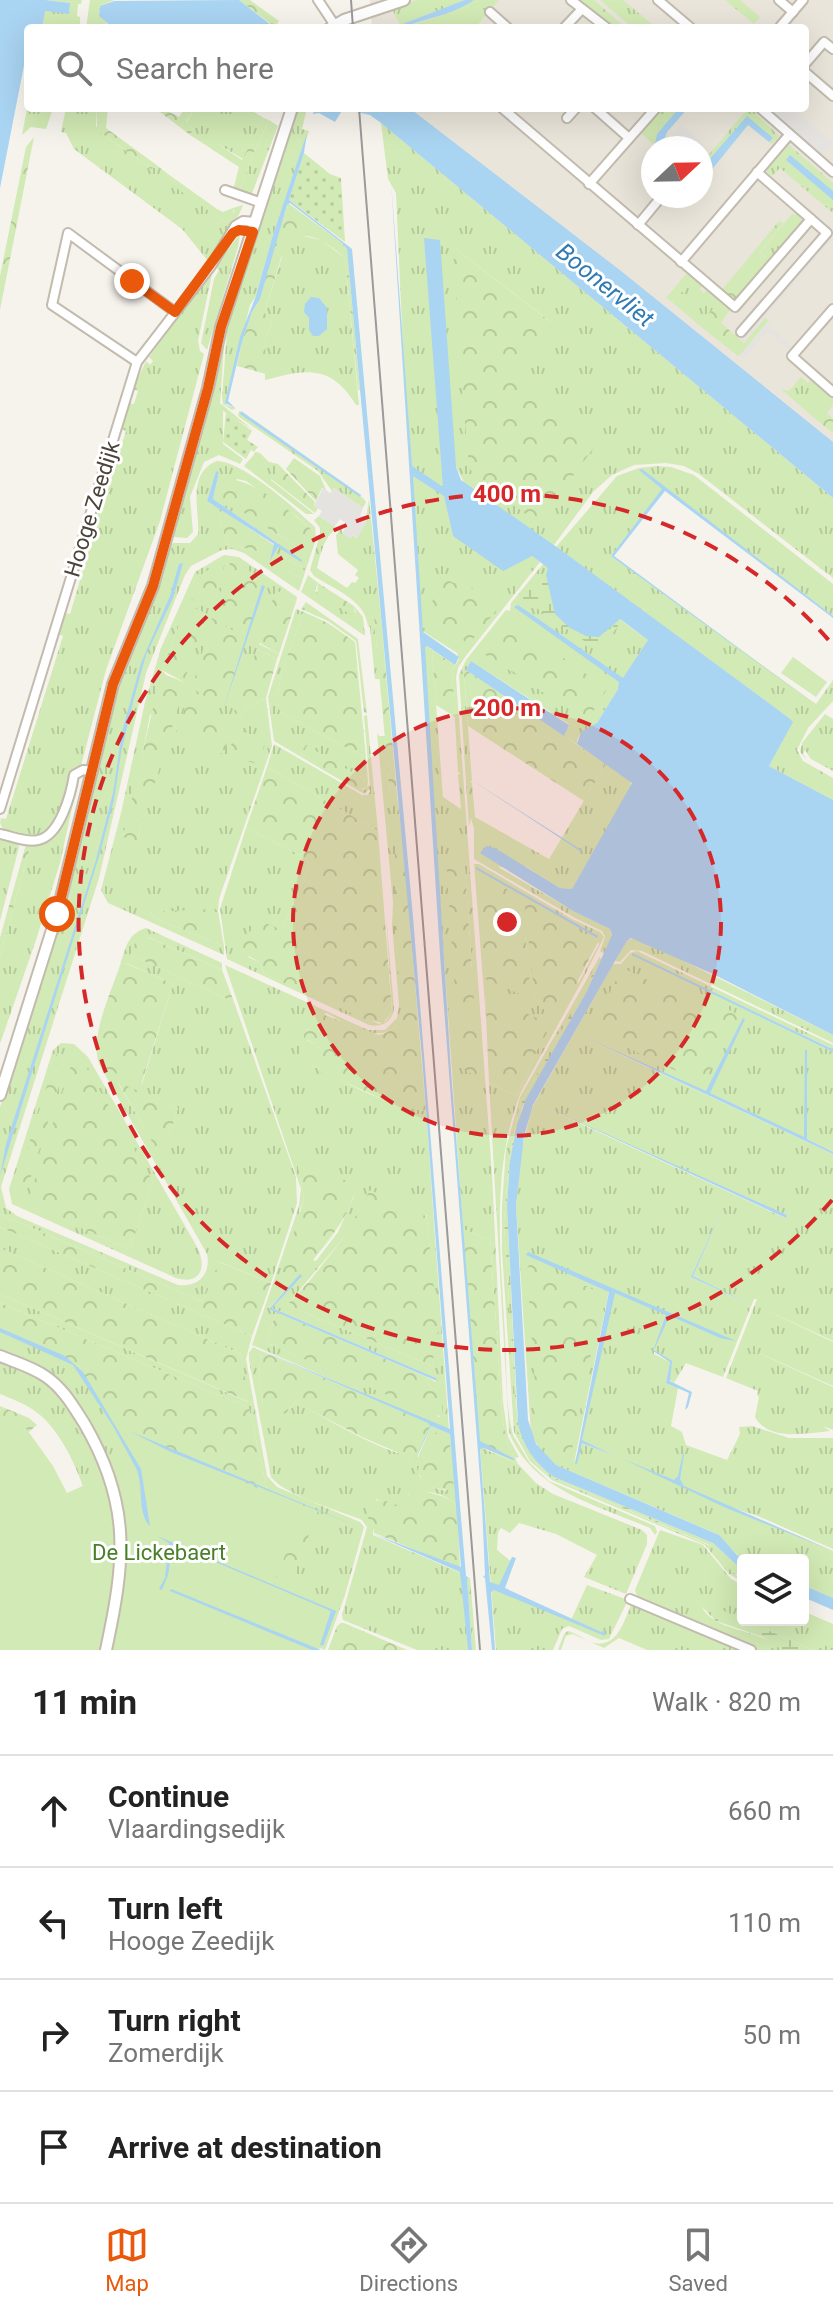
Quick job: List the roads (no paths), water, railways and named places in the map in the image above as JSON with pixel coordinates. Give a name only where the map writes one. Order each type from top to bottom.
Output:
[{"type":"street","points":[[318,0],[331,24]]},
{"type":"street","points":[[338,24],[404,0]]},
{"type":"street","points":[[571,0],[602,24]]},
{"type":"street","points":[[658,0],[686,24]]},
{"type":"street","points":[[779,0],[793,12]]},
{"type":"street","points":[[782,24],[803,0]]},
{"type":"street","points":[[568,24],[582,9]]},
{"type":"street","points":[[490,12],[504,24]]},
{"type":"street","points":[[809,59],[824,42],[833,49]]},
{"type":"street","points":[[809,75],[833,96]]},
{"type":"street","points":[[0,1095],[57,914],[113,684],[153,586],[208,388],[221,327],[291,112]]},
{"type":"street","points":[[507,112],[735,307],[811,219]]},
{"type":"street","points":[[567,118],[572,112]]},
{"type":"street","points":[[600,112],[629,138]]},
{"type":"street","points":[[589,184],[652,112]]},
{"type":"street","points":[[764,112],[829,169],[833,158]]},
{"type":"street","points":[[681,262],[789,135]]},
{"type":"street","points":[[741,332],[827,233],[757,172]]},
{"type":"street","points":[[225,190],[262,203]]},
{"type":"street","points":[[638,225],[652,208]]},
{"type":"street","name":"Hooge Zeedijk","points":[[0,809],[137,362],[233,233],[254,227]]},
{"type":"street","points":[[137,362],[52,305],[68,233],[175,312]]},
{"type":"street","points":[[833,309],[792,356],[833,392]]},
{"type":"street","points":[[0,834],[33,841],[49,835],[73,781],[92,775]]},
{"type":"street","points":[[0,1356],[34,1370],[57,1385],[75,1409],[107,1466],[120,1519],[121,1560],[106,1650]]},
{"type":"street","points":[[630,1599],[751,1650]]},
{"type":"water","points":[[0,0],[70,3],[69,14],[45,11],[43,24],[24,24],[24,65],[0,188]]},
{"type":"water","points":[[239,0],[270,24],[109,24],[99,16],[100,6],[114,1]]},
{"type":"water","points":[[465,0],[474,0],[448,13],[414,24],[403,24]]},
{"type":"water","points":[[314,112],[341,112],[335,122],[319,113]]},
{"type":"water","name":"Boonervliet","points":[[356,112],[415,112],[621,271],[833,442],[833,498],[381,123],[370,115]]},
{"type":"water","points":[[676,112],[684,112],[666,136],[657,136]]},
{"type":"water","points":[[747,116],[773,138],[769,142],[748,125],[713,168],[713,155]]},
{"type":"water","points":[[307,133],[289,200],[352,249],[413,917],[460,1506],[466,1576],[469,1578],[472,1650],[468,1650],[460,1572],[373,1534],[461,1567],[450,1434],[431,1426],[412,1467],[430,1426],[428,1423],[253,1347],[450,1429],[422,1057],[347,249],[290,203],[260,299],[242,342],[228,401],[235,408],[225,403],[240,337],[256,296]]},
{"type":"water","points":[[790,155],[833,191],[833,200],[786,160]]},
{"type":"water","points":[[391,180],[412,466],[443,487],[424,238],[440,240],[456,467],[461,480],[789,718],[793,722],[769,766],[833,800],[833,1035],[713,974],[631,938],[533,1105],[524,1136],[516,1205],[528,1420],[536,1444],[556,1465],[719,1535],[737,1555],[737,1565],[713,1543],[554,1477],[531,1454],[518,1423],[507,1206],[510,1161],[526,1099],[587,991],[612,935],[610,929],[573,911],[480,853],[486,846],[495,848],[560,888],[572,889],[632,783],[577,744],[581,732],[597,723],[618,689],[619,682],[514,607],[518,605],[623,678],[648,640],[620,619],[599,637],[586,636],[570,628],[555,614],[546,575],[548,568],[532,556],[503,571],[453,536],[444,496],[413,476],[423,632],[459,657],[455,665],[425,647],[451,1072],[480,1441],[515,1459],[480,1449],[490,1582],[499,1585],[512,1557],[516,1558],[505,1588],[601,1632],[605,1630],[605,1636],[494,1590],[491,1592],[495,1650],[492,1650],[483,1577],[482,1505],[440,955]]},
{"type":"water","points":[[311,297],[319,298],[327,308],[327,329],[319,336],[313,336],[309,330],[309,318],[304,312],[305,304]]},
{"type":"water","points":[[241,411],[361,495],[360,497],[240,414]]},
{"type":"water","points":[[642,469],[833,618],[665,491],[614,556],[820,708],[611,556],[662,489],[639,470]]},
{"type":"water","points":[[216,471],[219,472],[213,499],[301,562],[278,547],[270,561],[274,544],[207,501]]},
{"type":"water","points":[[183,563],[173,598],[146,655],[100,853],[0,1176],[6,1144],[96,860],[113,793],[122,732],[141,663],[170,596],[179,564]]},
{"type":"water","points":[[262,585],[265,586],[223,710]]},
{"type":"water","points":[[471,661],[569,725],[564,736],[466,670]]},
{"type":"water","points":[[470,779],[583,851],[580,851]]},
{"type":"water","points":[[476,869],[598,936],[597,938]]},
{"type":"water","points":[[632,955],[833,1049],[833,1052]]},
{"type":"water","points":[[743,1018],[710,1093],[804,1137],[807,1050],[807,1139],[833,1154],[582,1036],[706,1091]]},
{"type":"water","points":[[542,1105],[787,1215],[786,1218]]},
{"type":"water","points":[[725,1203],[693,1276],[751,1305],[691,1277]]},
{"type":"water","points":[[528,1252],[736,1341],[720,1338],[673,1317],[668,1319],[654,1350],[672,1361],[670,1381],[692,1392],[685,1410],[689,1393],[666,1383],[670,1362],[653,1351],[666,1315],[615,1293],[582,1440],[615,1456],[582,1443],[575,1464],[609,1292],[526,1255]]},
{"type":"water","points":[[300,1274],[302,1276],[272,1308],[437,1381],[269,1309]]},
{"type":"water","points":[[0,1328],[65,1356],[83,1372],[141,1469],[150,1526],[143,1514],[136,1468],[73,1365],[0,1332]]},
{"type":"water","points":[[129,1431],[359,1527],[171,1452]]},
{"type":"water","points":[[683,1453],[680,1479],[684,1486],[833,1551],[724,1507],[623,1459],[674,1480],[678,1476]]},
{"type":"water","points":[[157,1536],[336,1611],[323,1646],[320,1645],[331,1611],[173,1544],[168,1575],[162,1590],[159,1589],[165,1578],[169,1543]]},
{"type":"water","points":[[809,1588],[833,1598],[833,1610],[809,1600]]},
{"type":"water","points":[[171,1589],[321,1650],[312,1650]]},
{"type":"tram line","points":[[351,0],[353,24]]},
{"type":"tram line","points":[[359,112],[480,1650]]},
{"type":"park label","name":"De Lickebaert","points":[[159,1552]]}]
